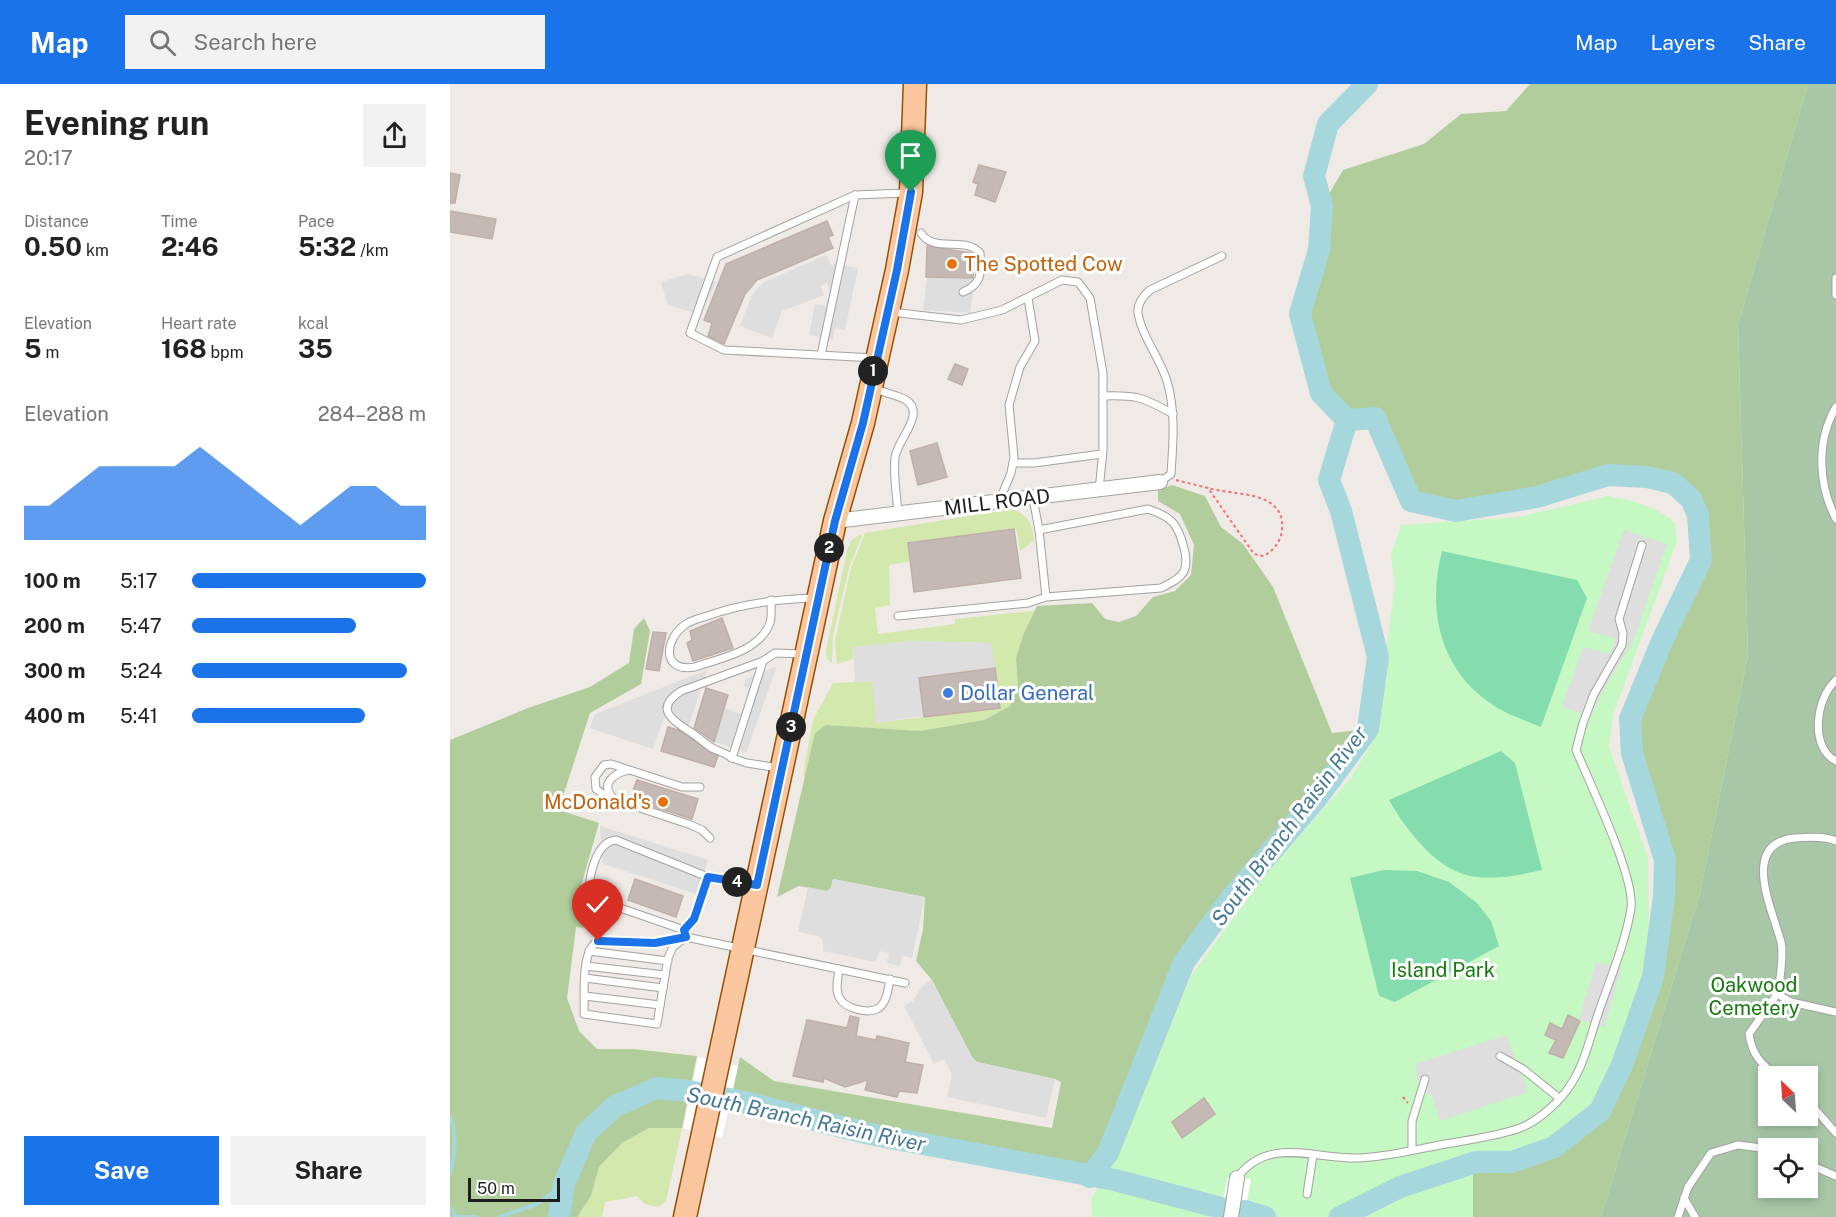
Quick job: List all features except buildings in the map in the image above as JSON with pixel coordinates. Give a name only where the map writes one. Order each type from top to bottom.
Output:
[{"type":"main road","points":[[685,1217],[835,521],[863,423],[887,312],[911,192],[915,84]]},
{"type":"street","name":"MILL ROAD","points":[[835,521],[1100,490],[1164,479]]},
{"type":"street","points":[[1231,1217],[1238,1178]]},
{"type":"lane","points":[[876,358],[724,350],[690,333],[717,257],[855,195],[911,192]]},
{"type":"lane","points":[[821,355],[855,195]]},
{"type":"lane","points":[[921,233],[925,240],[934,244],[957,244],[976,248],[980,253],[979,281],[974,288],[963,292]]},
{"type":"lane","points":[[1164,479],[1171,474],[1173,414],[1167,381],[1141,326],[1137,310],[1142,297],[1150,290],[1222,256]]},
{"type":"lane","points":[[1836,278],[1836,295]]},
{"type":"lane","points":[[887,312],[961,320],[1002,310],[1062,280],[1078,282],[1090,298],[1100,349],[1103,396],[1100,490]]},
{"type":"lane","points":[[999,502],[1013,463],[1009,405],[1020,367],[1035,341],[1028,297]]},
{"type":"lane","points":[[870,387],[907,401],[913,410],[914,417],[909,429],[898,442],[895,458],[898,514]]},
{"type":"lane","points":[[1103,396],[1134,395],[1173,414]]},
{"type":"lane","points":[[1836,407],[1824,434],[1821,459],[1824,487],[1836,519]]},
{"type":"lane","points":[[1013,463],[1034,463],[1102,454]]},
{"type":"lane","points":[[1033,498],[1046,597]]},
{"type":"lane","points":[[898,616],[1028,603],[1046,597],[1161,588],[1174,581],[1184,571],[1186,553],[1179,529],[1165,515],[1148,509],[1039,530]]},
{"type":"lane","points":[[1238,1178],[1247,1164],[1265,1155],[1283,1152],[1360,1158],[1412,1150],[1522,1127],[1546,1111],[1571,1084],[1587,1048],[1631,907],[1629,888],[1621,858],[1576,750],[1594,694],[1622,645],[1623,633],[1619,619],[1642,545]]},
{"type":"lane","points":[[771,600],[771,621],[766,632],[755,644],[685,669],[676,665],[672,660],[669,652],[671,640],[687,622],[730,607],[771,600],[818,598]]},
{"type":"lane","points":[[782,768],[747,763],[713,748],[674,722],[668,714],[667,706],[671,697],[681,691],[763,661],[775,653],[806,654]]},
{"type":"lane","points":[[732,758],[763,661]]},
{"type":"lane","points":[[1836,680],[1822,703],[1817,729],[1821,744],[1831,759],[1836,761]]},
{"type":"lane","points":[[700,787],[682,787],[611,764],[604,765],[595,777],[596,789],[606,797],[691,825],[702,830],[710,838]]},
{"type":"lane","points":[[616,801],[608,792],[607,785],[616,774],[631,769]]},
{"type":"lane","points":[[1762,1066],[1751,1048],[1749,1034],[1777,994],[1781,944],[1766,899],[1763,872],[1767,852],[1774,845],[1789,838],[1806,837],[1836,841]]},
{"type":"lane","points":[[757,885],[708,877],[616,840],[609,841],[600,849],[589,882],[589,894],[597,900],[685,934],[742,950],[905,982]]},
{"type":"lane","points":[[685,934],[655,943],[598,941],[592,945],[586,966],[584,1014],[657,1024],[668,961],[673,947],[685,934],[694,919],[708,877]]},
{"type":"lane","points":[[589,951],[668,961]]},
{"type":"lane","points":[[586,966],[665,975]]},
{"type":"lane","points":[[839,969],[837,989],[839,999],[850,1007],[867,1011],[878,1009],[885,999],[890,980]]},
{"type":"lane","points":[[585,978],[663,988]]},
{"type":"lane","points":[[1777,994],[1791,1002],[1836,1012]]},
{"type":"lane","points":[[585,996],[660,1005]]},
{"type":"lane","points":[[1500,1056],[1523,1069],[1559,1098]]},
{"type":"lane","points":[[1412,1150],[1412,1121],[1425,1079]]},
{"type":"lane","points":[[1818,1112],[1836,1133]]},
{"type":"lane","points":[[1678,1217],[1688,1187],[1711,1153],[1738,1145],[1758,1148]]},
{"type":"lane","points":[[1307,1194],[1313,1155]]},
{"type":"lane","points":[[1818,1168],[1836,1176]]},
{"type":"lane","points":[[1684,1198],[1695,1217]]},
{"type":"path","points":[[1164,479],[1180,482],[1208,489],[1218,492],[1250,494],[1274,506],[1280,516],[1282,532],[1270,553],[1263,556],[1254,554],[1208,489]]},
{"type":"green space","points":[[1530,84],[1808,84],[1738,325],[1748,655],[1700,893],[1601,1217],[1473,1217],[1473,1173],[1476,1162],[1512,1162],[1553,1147],[1600,1111],[1622,1065],[1653,977],[1664,896],[1665,860],[1632,753],[1630,719],[1701,560],[1698,515],[1691,499],[1673,483],[1647,477],[1608,475],[1537,497],[1456,511],[1411,501],[1375,418],[1347,420],[1321,393],[1300,314],[1319,250],[1322,206],[1343,170],[1424,144],[1461,114],[1506,111]]},
{"type":"green space","name":"Oakwood Cemetery","points":[[1808,84],[1836,84],[1836,1217],[1601,1217],[1700,893],[1748,655],[1738,325]]},
{"type":"green space","points":[[1172,485],[1205,496],[1221,527],[1243,544],[1273,587],[1332,733],[1368,729],[1317,798],[1232,897],[1184,962],[1108,1153],[1090,1177],[870,1134],[731,1099],[740,1057],[774,1081],[1052,1128],[1061,1082],[977,1062],[972,1057],[932,980],[916,961],[923,929],[925,897],[833,879],[831,888],[827,891],[799,886],[777,897],[815,733],[826,725],[920,731],[984,720],[1010,706],[1018,686],[1016,658],[1023,635],[1037,606],[1092,603],[1105,619],[1119,622],[1136,616],[1153,597],[1175,591],[1191,575],[1194,545],[1180,514],[1158,501],[1158,490]]},
{"type":"green space","name":"Island Park","points":[[1608,496],[1660,512],[1675,523],[1677,541],[1613,715],[1609,747],[1648,858],[1649,936],[1635,1013],[1616,1069],[1596,1109],[1574,1129],[1473,1173],[1473,1217],[1092,1217],[1091,1199],[1118,1155],[1191,976],[1266,874],[1350,779],[1374,740],[1395,585],[1391,556],[1401,525],[1519,517]]},
{"type":"green space","points":[[1011,509],[1028,520],[1034,541],[1020,551],[1017,531],[1014,529],[908,542],[910,561],[889,565],[890,605],[875,608],[878,634],[955,624],[955,619],[1034,611],[1016,658],[1018,686],[1010,706],[984,720],[920,731],[826,725],[815,733],[806,777],[803,775],[813,720],[833,683],[872,681],[877,723],[1000,707],[991,643],[914,641],[853,647],[853,659],[837,664],[835,642],[851,568],[865,533]]},
{"type":"green space","points":[[860,534],[862,536],[849,568],[833,635],[832,663],[827,659],[826,650],[848,547],[851,541]]},
{"type":"green space","points":[[1442,551],[1577,580],[1587,598],[1541,727],[1503,711],[1482,697],[1465,681],[1452,662],[1443,642],[1436,598],[1437,575]]},
{"type":"green space","points":[[644,618],[650,631],[641,684],[590,713],[563,796],[555,798],[550,807],[599,823],[579,893],[582,914],[609,924],[610,930],[576,927],[567,998],[579,1031],[597,1049],[633,1049],[697,1056],[682,1128],[649,1128],[622,1143],[599,1167],[591,1196],[577,1217],[450,1217],[450,740],[528,708],[590,687],[629,663],[634,629]]},
{"type":"green space","points":[[1501,751],[1515,763],[1542,870],[1494,877],[1463,874],[1450,868],[1425,849],[1389,800]]},
{"type":"green space","points":[[1384,870],[1417,871],[1449,882],[1477,903],[1491,921],[1499,946],[1395,1002],[1379,996],[1350,878]]},
{"type":"green space","points":[[649,1128],[682,1128],[666,1201],[658,1207],[645,1204],[637,1196],[605,1202],[602,1217],[577,1217],[591,1196],[599,1167],[622,1143]]},
{"type":"shaded area","points":[[826,255],[831,265],[858,268],[845,330],[835,328],[833,340],[809,335],[815,304],[826,306],[830,290],[827,283],[820,286],[824,295],[782,311],[772,338],[740,326],[752,294],[764,282]]},
{"type":"shaded area","points":[[688,274],[716,282],[701,315],[668,305],[661,282]]},
{"type":"shaded area","points":[[927,278],[975,278],[970,313],[923,310]]},
{"type":"shaded area","points":[[1624,530],[1667,544],[1633,642],[1609,680],[1592,714],[1580,713],[1562,707],[1583,647],[1609,654],[1616,639],[1588,631]]},
{"type":"shaded area","points":[[914,641],[991,643],[995,668],[919,679],[924,716],[876,723],[872,681],[855,682],[853,647]]},
{"type":"shaded area","points":[[777,666],[746,753],[713,741],[725,708],[741,714],[749,688],[743,686],[746,679]]},
{"type":"shaded area","points":[[707,670],[689,725],[664,717],[653,749],[590,728],[595,714]]},
{"type":"shaded area","points":[[600,826],[708,860],[697,894],[603,864]]},
{"type":"shaded area","points":[[833,879],[925,897],[912,958],[902,956],[900,966],[887,963],[889,953],[879,951],[876,962],[823,951],[823,940],[819,936],[798,932],[808,887],[827,891],[831,888]]},
{"type":"shaded area","points":[[1596,962],[1621,968],[1605,1027],[1579,1019]]},
{"type":"shaded area","points":[[932,980],[972,1057],[977,1062],[1055,1079],[1046,1118],[947,1097],[952,1074],[944,1059],[934,1064],[904,1006],[913,1001],[922,986]]},
{"type":"shaded area","points":[[1506,1035],[1528,1092],[1440,1121],[1432,1096],[1419,1090],[1415,1064]]},
{"type":"pier","points":[[698,1057],[738,1066],[722,1138],[683,1128]]},
{"type":"pier","points":[[1228,1177],[1251,1179],[1244,1217],[1219,1217]]},
{"type":"waterway","name":"South Branch Raisin River","points":[[1347,420],[1321,393],[1300,314],[1319,250],[1322,206],[1314,176],[1328,124],[1367,84]]},
{"type":"waterway","name":"South Branch Raisin River","points":[[1340,1217],[1400,1187],[1476,1162],[1512,1162],[1554,1147],[1600,1111],[1622,1065],[1653,977],[1664,896],[1665,860],[1632,753],[1630,719],[1662,641],[1701,560],[1698,515],[1691,499],[1673,483],[1647,477],[1608,475],[1537,497],[1456,511],[1411,501],[1375,418],[1347,420]]},
{"type":"waterway","name":"South Branch Raisin River","points":[[1090,1177],[1108,1153],[1184,962],[1232,897],[1317,798],[1368,729],[1378,657],[1341,511],[1329,480],[1347,420]]},
{"type":"waterway","name":"South Branch Raisin River","points":[[559,1217],[564,1184],[586,1133],[615,1106],[657,1088],[689,1091],[744,1102],[870,1134],[1115,1180],[1221,1208]]},
{"type":"waterway","points":[[450,1117],[454,1130],[450,1173]]},
{"type":"waterway","points":[[500,1217],[537,1204],[564,1184]]},
{"type":"waterway","points":[[450,1207],[456,1217],[476,1217]]},
{"type":"waterway","name":"South Branch Raisin River","points":[[1245,1211],[1265,1217]]},
{"type":"place","name":"The Spotted Cow","points":[[952,264]]},
{"type":"place","name":"Dollar General","points":[[948,693]]},
{"type":"place","name":"McDonald's","points":[[663,802]]},
{"type":"route","points":[[598,941],[655,943],[686,937],[683,934],[684,930],[694,919],[708,877],[757,885],[835,521],[863,423],[897,270],[911,192]]}]
